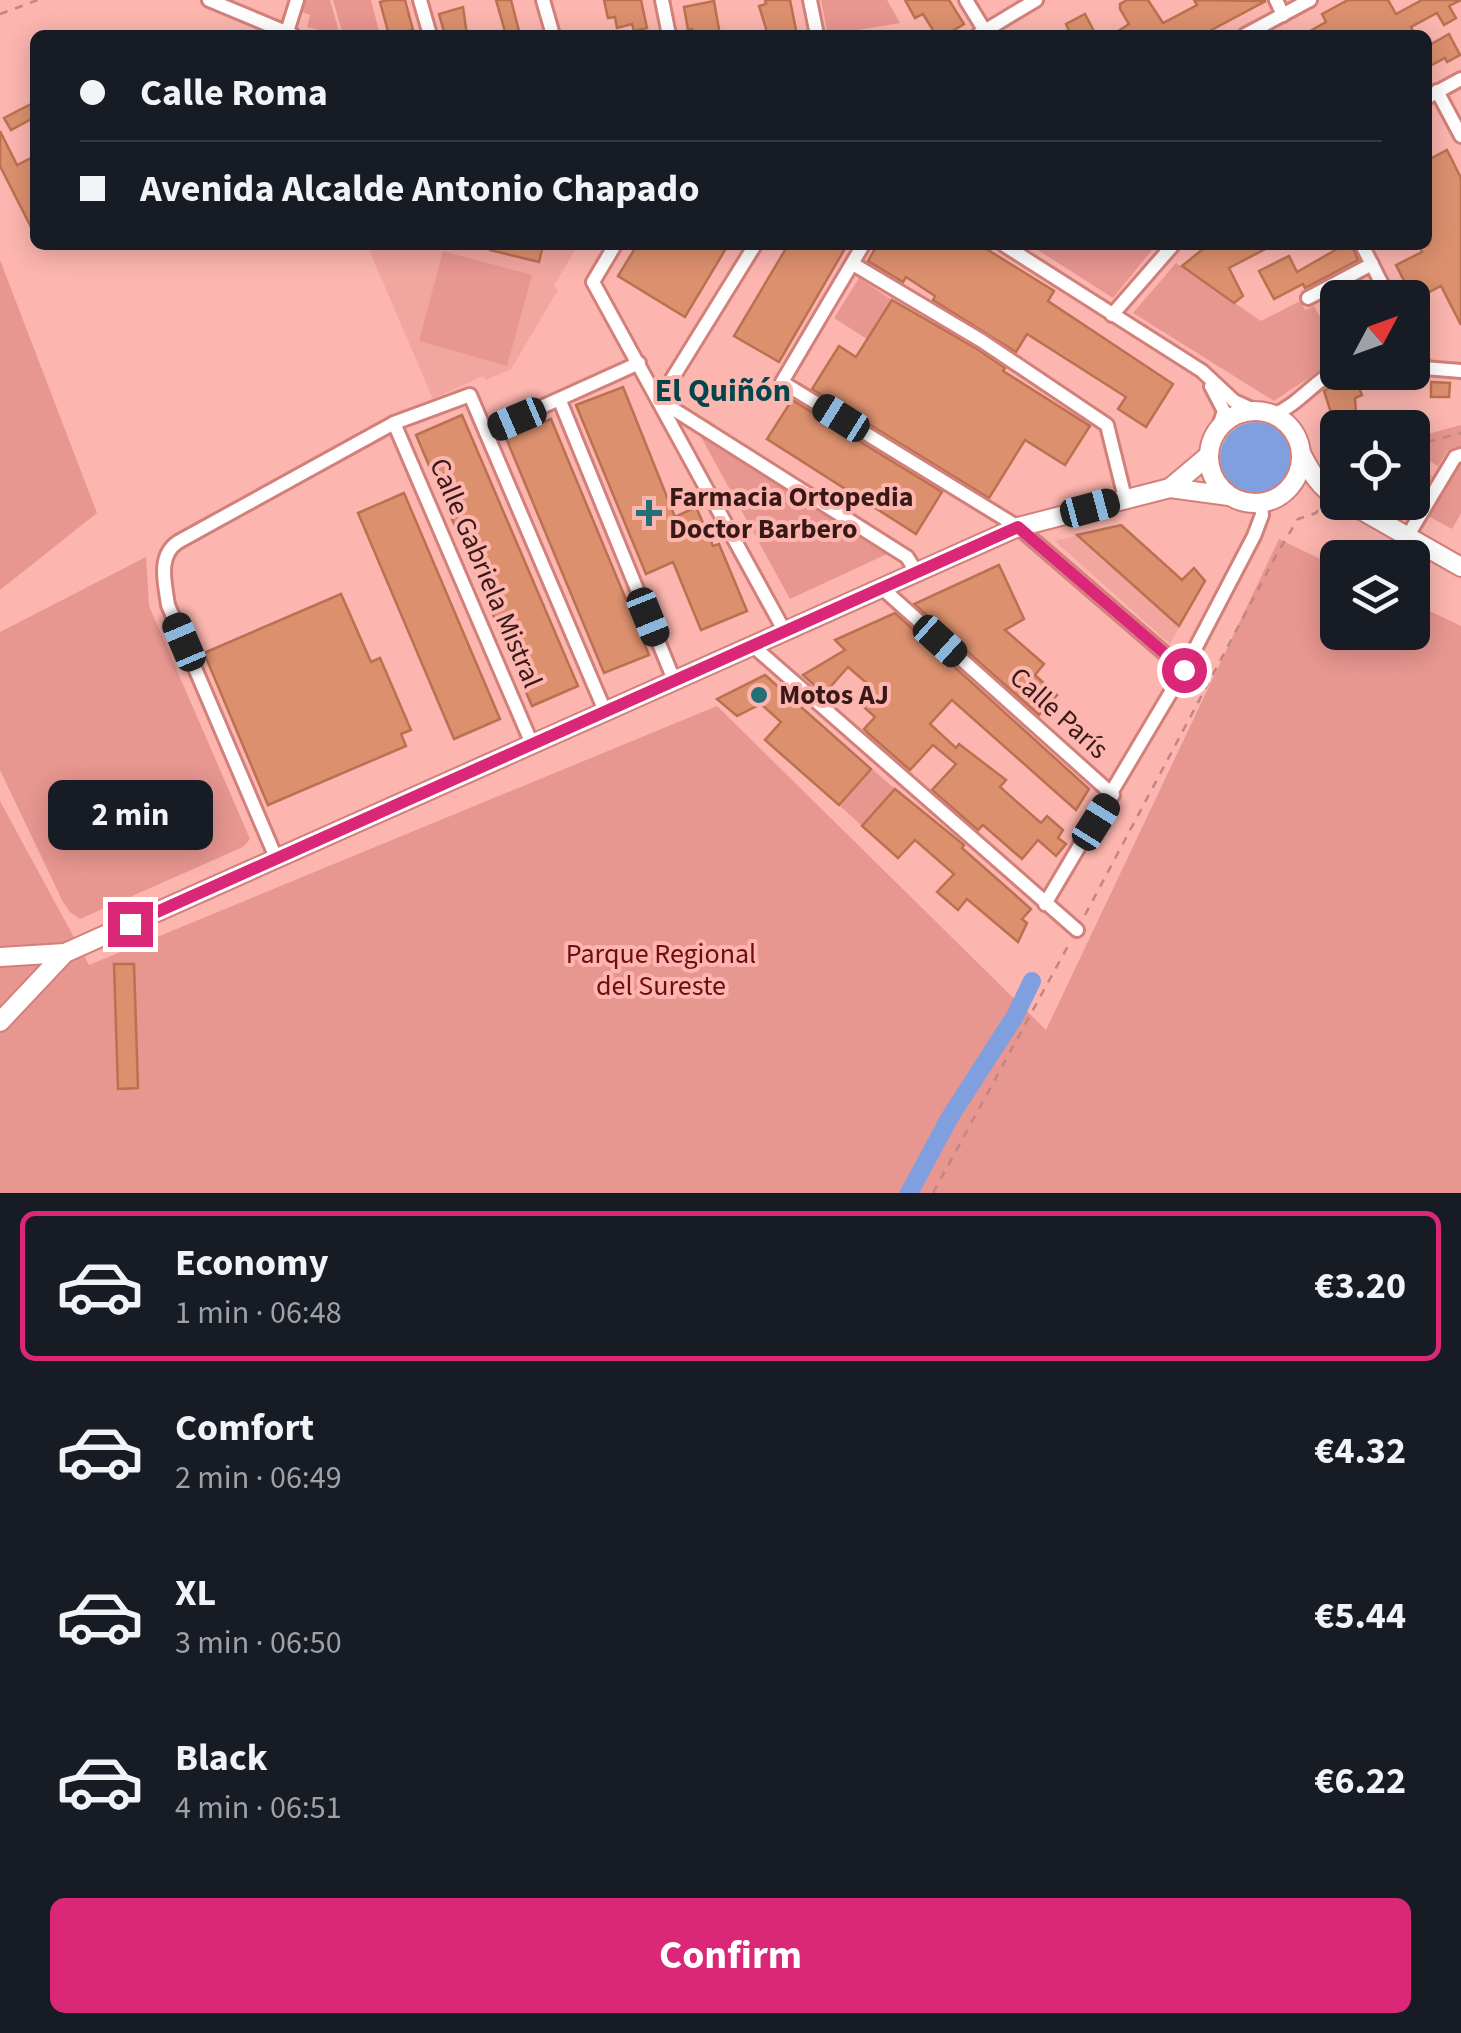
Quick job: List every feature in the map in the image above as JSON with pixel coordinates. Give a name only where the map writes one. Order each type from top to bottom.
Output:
[{"type":"main road","points":[[1320,482],[1312,474],[1292,430],[1264,413],[1228,419],[1218,429],[1208,456],[1217,486],[1242,502],[1260,504],[1281,496],[1320,495]]},
{"type":"main road","points":[[1281,496],[1297,477],[1301,452]]},
{"type":"main road","points":[[1170,488],[1208,456]]},
{"type":"main road","points":[[0,957],[65,953],[1018,527],[1170,488],[1229,496]]},
{"type":"main road","points":[[1377,520],[1461,567]]},
{"type":"main road","points":[[0,1022],[65,953]]},
{"type":"street","points":[[209,0],[280,30]]},
{"type":"street","points":[[291,30],[297,0]]},
{"type":"street","points":[[420,0],[429,30]]},
{"type":"street","points":[[544,0],[552,30]]},
{"type":"street","points":[[662,0],[668,30]]},
{"type":"street","points":[[810,0],[817,30]]},
{"type":"street","points":[[966,0],[980,30]]},
{"type":"street","points":[[986,30],[1036,0]]},
{"type":"street","points":[[1276,0],[1283,14]]},
{"type":"street","points":[[1254,30],[1310,0]]},
{"type":"street","points":[[1461,79],[1432,94],[1461,136]]},
{"type":"street","points":[[612,250],[593,282],[785,632]]},
{"type":"street","points":[[660,400],[752,250]]},
{"type":"street","points":[[860,250],[782,382],[1018,527],[1184,670]]},
{"type":"street","points":[[1012,250],[1202,372],[1234,400],[1264,413],[1292,407],[1320,380]]},
{"type":"street","points":[[1112,315],[1170,250]]},
{"type":"street","points":[[1365,250],[1380,280]]},
{"type":"street","points":[[853,264],[982,341],[1107,424],[1126,498]]},
{"type":"street","points":[[1308,298],[1372,264]]},
{"type":"street","points":[[486,432],[639,364]]},
{"type":"street","points":[[1430,368],[1461,371]]},
{"type":"street","points":[[1202,372],[1224,412],[1218,429]]},
{"type":"street","points":[[277,860],[168,605],[164,560],[168,549],[178,542],[394,423],[470,395],[605,711]]},
{"type":"street","points":[[660,400],[907,557],[916,573]]},
{"type":"street","points":[[560,401],[674,680]]},
{"type":"street","name":"Calle Gabriela Mistral","points":[[394,423],[532,744]]},
{"type":"street","points":[[1407,537],[1455,457],[1461,455]]},
{"type":"street","points":[[1045,904],[1184,670],[1254,536],[1262,515],[1260,504]]},
{"type":"street","name":"Calle París","points":[[883,589],[1113,795]]},
{"type":"street","points":[[753,646],[1077,930]]},
{"type":"path","points":[[0,14],[38,0]]},
{"type":"path","points":[[1430,441],[1461,433]]},
{"type":"path","points":[[933,1193],[1278,552],[1298,519],[1320,509]]},
{"type":"shaded area","points":[[369,250],[575,250],[554,286],[558,290],[511,369],[486,380],[483,376],[433,399]]},
{"type":"shaded area","points":[[1121,525],[1198,594],[1170,644],[1055,541]]},
{"type":"green space","points":[[306,0],[330,0],[339,30],[307,27],[310,15],[302,12]]},
{"type":"green space","points":[[333,0],[371,0],[379,30],[342,30]]},
{"type":"green space","points":[[821,0],[887,0],[900,23],[858,30],[827,30]]},
{"type":"green space","points":[[1038,250],[1152,250],[1113,298]]},
{"type":"green space","points":[[443,251],[532,275],[507,366],[419,341]]},
{"type":"green space","points":[[0,260],[97,513],[0,590]]},
{"type":"green space","points":[[1176,263],[1261,321],[1300,301],[1305,310],[1314,306],[1320,317],[1320,370],[1274,401],[1133,313]]},
{"type":"green space","points":[[859,278],[892,300],[867,339],[834,318]]},
{"type":"green space","points":[[1461,425],[1461,447],[1447,451],[1438,466],[1430,462],[1430,433]]},
{"type":"green space","points":[[700,435],[887,554],[790,599]]},
{"type":"green space","points":[[1461,465],[1461,513],[1452,529],[1430,517]]},
{"type":"green space","name":"Parque Regional del Sureste","points":[[1279,539],[1320,559],[1320,650],[1430,650],[1430,611],[1461,626],[1461,1193],[0,1193],[0,801],[89,965],[717,706],[1046,1030]]},
{"type":"green space","points":[[146,557],[149,606],[250,839],[243,847],[80,919],[63,902],[0,770],[0,632]]},
{"type":"green space","points":[[871,768],[895,789],[862,826],[839,805]]},
{"type":"water","points":[[1256,422],[1270,424],[1282,432],[1290,444],[1290,472],[1282,484],[1270,492],[1256,494],[1242,492],[1230,484],[1222,472],[1220,458],[1222,444],[1230,432],[1242,424]]},
{"type":"building","points":[[405,0],[413,30],[388,30],[380,2]]},
{"type":"building","points":[[496,0],[511,0],[519,30],[505,30]]},
{"type":"building","points":[[604,0],[641,0],[647,28],[634,30],[632,24],[617,28],[615,17],[608,18]]},
{"type":"building","points":[[765,0],[790,0],[796,30],[766,30],[759,6],[766,4]]},
{"type":"building","points":[[905,0],[949,0],[964,24],[954,30],[933,30],[923,14],[915,18]]},
{"type":"building","points":[[1148,0],[1163,23],[1197,5],[1194,0],[1266,1],[1211,30],[1120,30],[1129,24],[1120,4]]},
{"type":"building","points":[[1348,0],[1388,0],[1396,14],[1422,0],[1461,0],[1449,6],[1456,18],[1444,25],[1437,13],[1411,27],[1412,30],[1312,30],[1326,22],[1322,14]]},
{"type":"building","points":[[714,1],[719,30],[688,30],[684,7]]},
{"type":"building","points":[[463,7],[466,30],[444,30],[439,14]]},
{"type":"building","points":[[1085,14],[1093,30],[1069,30],[1066,24]]},
{"type":"building","points":[[1449,34],[1460,55],[1432,65],[1432,44]]},
{"type":"building","points":[[30,105],[30,120],[11,130],[4,118]]},
{"type":"building","points":[[0,131],[17,165],[30,158],[30,225],[0,166]]},
{"type":"building","points":[[1447,150],[1461,178],[1461,325],[1441,286],[1430,292],[1430,280],[1404,280],[1396,265],[1421,250],[1432,250],[1432,158]]},
{"type":"building","points":[[490,250],[542,250],[539,262]]},
{"type":"building","points":[[634,250],[725,250],[685,317],[618,276]]},
{"type":"building","points":[[785,250],[844,250],[779,362],[734,336]]},
{"type":"building","points":[[874,250],[988,250],[1054,291],[1048,301],[1173,384],[1146,427],[1118,409],[1126,397],[1027,334],[1016,352],[933,300],[935,296],[906,277],[903,282],[868,261]]},
{"type":"building","points":[[1202,250],[1263,250],[1229,268],[1243,296],[1234,303],[1182,266]]},
{"type":"building","points":[[1335,250],[1354,250],[1358,260],[1305,288],[1303,284],[1274,299],[1259,271],[1289,256],[1297,272]]},
{"type":"building","points":[[892,300],[977,349],[1005,368],[1003,371],[1090,426],[1065,465],[1025,440],[989,498],[812,389],[839,346],[856,357]]},
{"type":"building","points":[[1431,382],[1450,383],[1449,397],[1431,397]]},
{"type":"building","points":[[623,387],[675,517],[696,507],[713,546],[719,544],[747,611],[701,630],[673,562],[646,574],[576,405]]},
{"type":"building","points":[[1360,390],[1362,395],[1355,398],[1356,410],[1330,410],[1324,391]]},
{"type":"building","points":[[792,400],[942,492],[916,534],[767,439]]},
{"type":"building","points":[[462,415],[578,686],[532,706],[416,435]]},
{"type":"building","points":[[551,419],[649,655],[604,673],[506,438]]},
{"type":"building","points":[[404,493],[500,719],[454,739],[358,513]]},
{"type":"building","points":[[1121,525],[1182,580],[1194,568],[1205,581],[1179,626],[1077,535]]},
{"type":"building","points":[[999,565],[1024,619],[1005,630],[1044,664],[1035,675],[1057,695],[1039,715],[914,604]]},
{"type":"building","points":[[341,594],[371,662],[380,658],[411,730],[401,734],[406,746],[268,805],[204,653]]},
{"type":"building","points":[[895,613],[1089,789],[1076,810],[952,700],[930,724],[956,748],[959,744],[1006,780],[1000,787],[1041,823],[1047,816],[1063,830],[1058,838],[1066,844],[1056,856],[1038,840],[1022,859],[983,825],[978,830],[932,790],[956,764],[933,745],[910,770],[869,734],[864,729],[875,717],[856,700],[869,685],[848,667],[824,694],[803,675],[845,650],[835,640]]},
{"type":"building","points":[[765,675],[871,769],[839,805],[765,740],[781,722],[761,704],[737,716],[717,699]]},
{"type":"building","points":[[895,789],[964,845],[962,848],[1031,909],[1022,919],[1027,923],[1018,942],[967,899],[958,910],[937,892],[954,874],[915,840],[898,858],[862,826]]},
{"type":"building","points":[[114,964],[134,964],[138,1088],[118,1089]]},
{"type":"waterway","points":[[909,1193],[1032,981]]},
{"type":"place","name":"Farmacia Ortopedia Doctor Barbero","points":[[649,513]]},
{"type":"place","name":"Motos AJ","points":[[759,695]]},
{"type":"district","name":"El Quiñón","points":[[723,391]]},
{"type":"route","points":[[130,924],[1018,527],[1184,670]]}]
